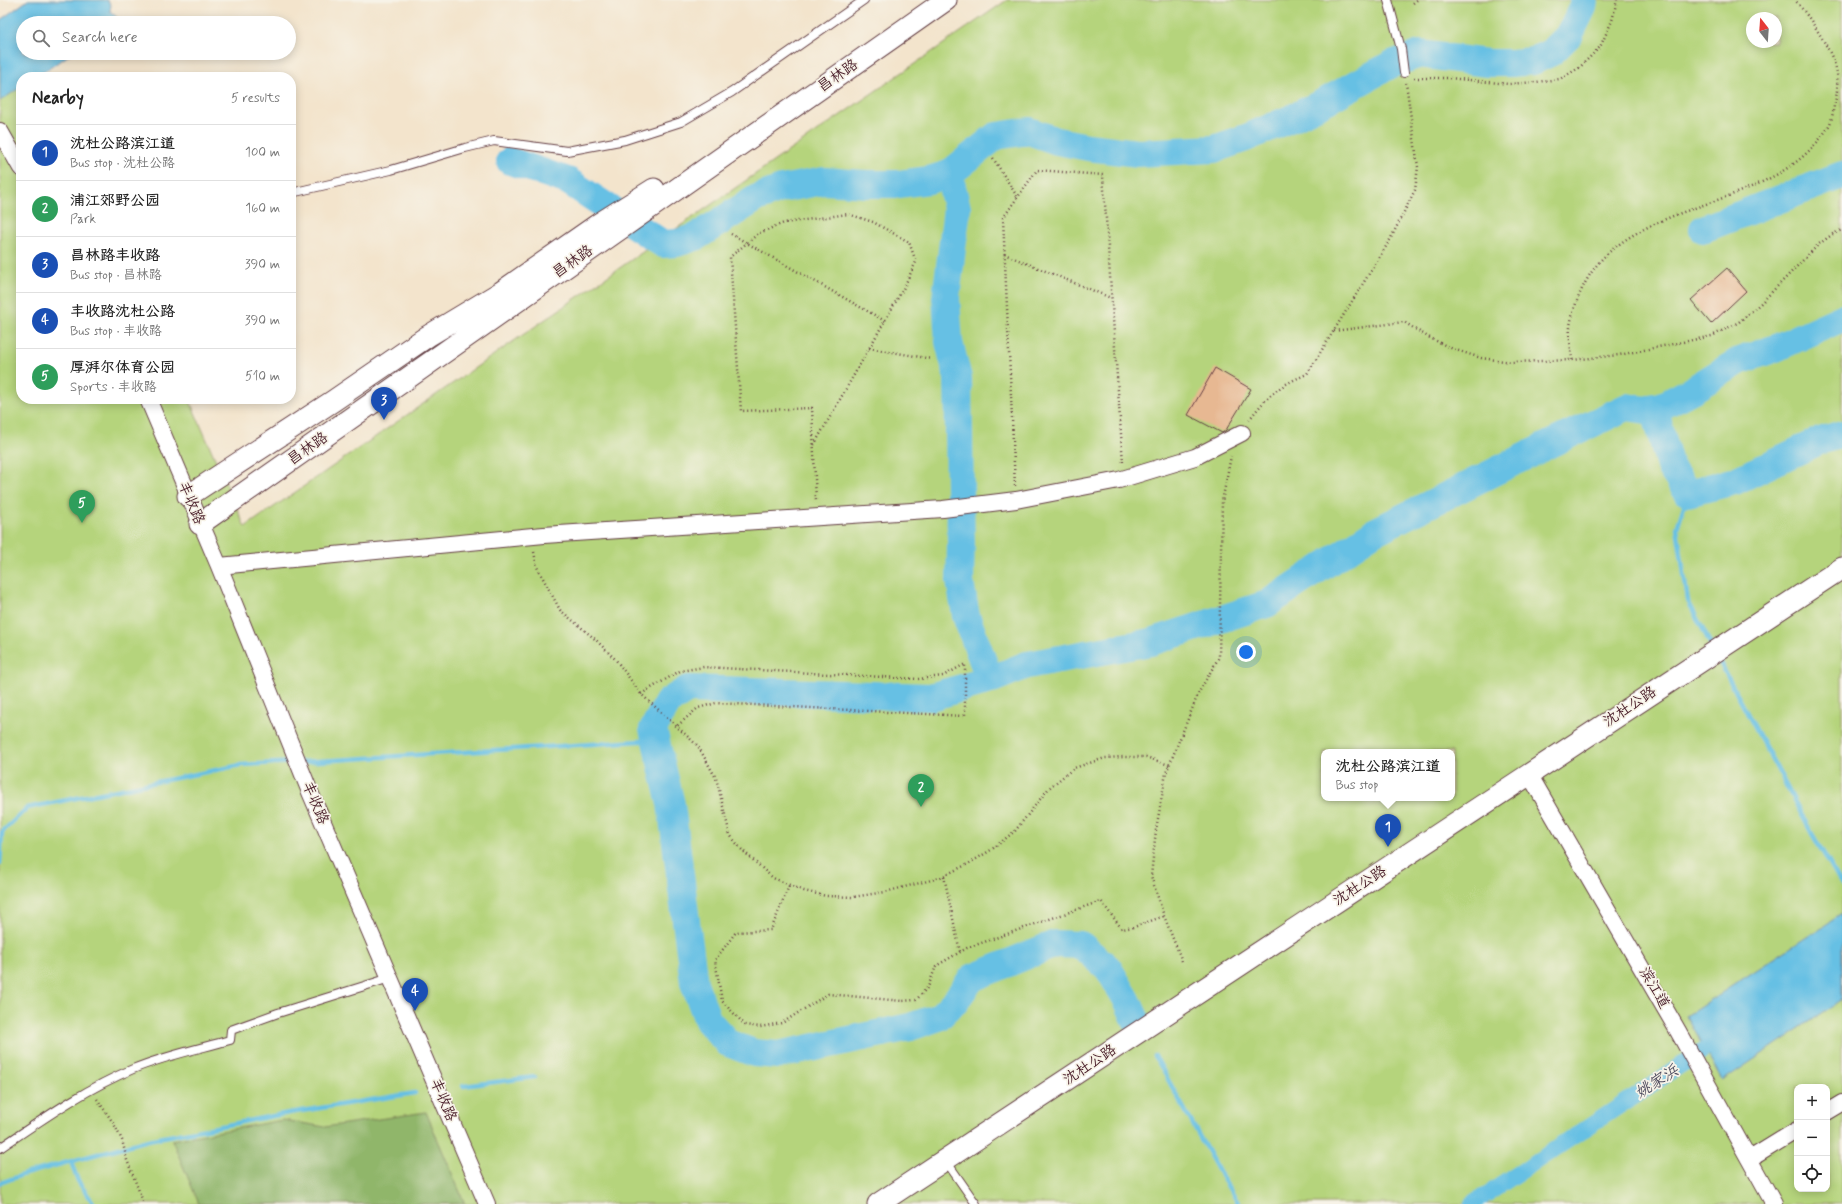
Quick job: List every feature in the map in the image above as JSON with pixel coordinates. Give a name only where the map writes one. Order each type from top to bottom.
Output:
[{"type":"street","name":"昌林路","points":[[644,204],[811,77],[925,0]]},
{"type":"street","name":"昌林路","points":[[188,496],[333,401],[428,336],[603,231],[946,0]]},
{"type":"street","points":[[0,131],[16,159]]},
{"type":"street","name":"昌林路","points":[[200,524],[603,231]]},
{"type":"street","name":"丰收路","points":[[150,404],[219,566],[298,761],[487,1204]]},
{"type":"street","points":[[219,566],[531,536],[942,510],[1016,500],[1124,478],[1195,457],[1242,433]]},
{"type":"street","name":"沈杜公路","points":[[878,1204],[946,1161],[1842,568]]},
{"type":"street","name":"滨江道","points":[[1529,774],[1678,1031],[1750,1158],[1774,1204]]},
{"type":"street","points":[[1830,1110],[1842,1103]]},
{"type":"street","points":[[1750,1158],[1794,1132]]},
{"type":"lane","points":[[296,192],[391,170],[494,141],[566,151],[625,140],[681,122],[732,92],[864,0]]},
{"type":"lane","points":[[1388,0],[1401,49],[1405,76]]},
{"type":"lane","points":[[0,1148],[57,1109],[92,1089],[134,1068],[230,1040],[231,1030],[278,1013],[390,978]]},
{"type":"lane","points":[[946,1161],[976,1204]]},
{"type":"path","points":[[1413,3],[1417,0]]},
{"type":"path","points":[[1182,961],[1164,916],[1151,876],[1156,830],[1166,773],[1199,692],[1219,657],[1222,502],[1229,460],[1248,422],[1265,399],[1285,384],[1307,374],[1390,240],[1415,190],[1418,168],[1405,76],[1449,78],[1509,84],[1560,78],[1579,68],[1600,47],[1612,21],[1617,0]]},
{"type":"path","points":[[1572,360],[1570,322],[1581,289],[1596,266],[1612,249],[1633,235],[1654,225],[1742,190],[1780,173],[1811,149],[1830,123],[1837,97],[1837,72],[1825,44],[1808,15],[1795,0]]},
{"type":"path","points":[[993,158],[1018,198]]},
{"type":"path","points":[[1016,500],[1003,218],[1037,170],[1103,176],[1124,478]]},
{"type":"path","points":[[814,445],[916,262],[909,242],[872,222],[848,214],[784,223],[759,233],[730,257],[741,411],[812,408],[817,517]]},
{"type":"path","points":[[1334,331],[1404,322],[1428,337],[1453,349],[1481,358],[1512,362],[1572,360],[1619,355],[1712,336],[1739,322],[1761,303],[1819,244],[1832,234],[1842,230]]},
{"type":"path","points":[[730,234],[884,321]]},
{"type":"path","points":[[1004,254],[1112,298]]},
{"type":"path","points":[[869,348],[932,359]]},
{"type":"path","points":[[531,536],[537,567],[560,610],[595,639],[616,660],[642,695],[698,746],[716,778],[730,834],[754,862],[773,878],[789,886],[826,896],[853,897],[885,892],[944,876],[991,850],[1015,831],[1049,788],[1074,768],[1105,758],[1124,757],[1146,757],[1169,765]]},
{"type":"path","points":[[642,695],[680,671],[704,666],[918,679],[944,676],[965,664],[965,716],[716,703],[698,708],[677,726]]},
{"type":"path","points":[[944,876],[960,952]]},
{"type":"path","points":[[789,886],[771,930],[736,932],[715,960],[722,1001],[744,1025],[760,1027],[782,1023],[828,994],[902,1001],[916,1000],[928,987],[936,966],[960,952],[989,939],[1101,901],[1122,929],[1134,927],[1164,916]]},
{"type":"path","points":[[92,1089],[101,1106],[114,1124],[122,1140],[127,1160],[144,1204]]},
{"type":"green space","points":[[1007,0],[1842,0],[1842,1204],[0,1204],[0,45],[16,73],[16,404],[191,404],[245,527]]},
{"type":"green space","points":[[426,1112],[465,1204],[199,1204],[172,1140],[283,1120],[325,1127]]},
{"type":"water","points":[[28,0],[107,0],[111,5],[110,11],[116,16],[16,16],[16,60],[62,60],[44,72],[16,72],[16,90],[0,101],[0,20]]},
{"type":"water","points":[[1842,914],[1842,1000],[1722,1081],[1686,1016]]},
{"type":"building","points":[[1727,268],[1746,291],[1711,324],[1691,300]]},
{"type":"building","points":[[1215,368],[1251,389],[1226,430],[1222,433],[1188,415]]},
{"type":"waterway","points":[[510,161],[568,181],[663,244],[677,243],[696,237],[757,198],[781,189],[824,181],[866,184],[899,184],[929,180],[949,174],[996,136],[1029,131],[1057,141],[1088,147],[1138,153],[1214,149],[1246,138],[1292,118],[1392,64],[1420,54],[1487,63],[1533,61],[1552,52],[1570,34],[1583,7],[1584,0]]},
{"type":"waterway","points":[[949,174],[957,208],[946,298],[949,342],[958,378],[961,544],[960,581],[966,616],[990,680]]},
{"type":"waterway","points":[[1703,229],[1842,175]]},
{"type":"waterway","points":[[1136,1020],[1127,1000],[1108,968],[1081,945],[1055,944],[972,978],[956,1000],[939,1017],[910,1027],[778,1055],[754,1053],[728,1043],[708,1021],[694,983],[671,804],[653,729],[668,702],[688,689],[930,697],[990,680],[1027,665],[1151,642],[1267,604],[1374,532],[1550,444],[1627,407],[1646,410],[1666,404],[1739,361],[1776,348],[1842,318]]},
{"type":"waterway","points":[[1654,407],[1670,467],[1688,493],[1735,481],[1817,442],[1842,434]]},
{"type":"waterway","points":[[1688,493],[1677,528],[1688,601],[1712,647]]},
{"type":"waterway","points":[[1717,657],[1811,832],[1842,885]]},
{"type":"waterway","points":[[302,762],[656,740]]},
{"type":"waterway","points":[[0,864],[2,832],[27,808],[241,765],[295,762]]},
{"type":"waterway","name":"姚家浜","points":[[1472,1204],[1722,1038]]},
{"type":"waterway","points":[[1155,1056],[1223,1179],[1239,1204]]},
{"type":"waterway","points":[[463,1086],[535,1077]]},
{"type":"waterway","points":[[0,1183],[25,1174],[148,1140],[289,1113],[415,1093]]},
{"type":"waterway","points":[[71,1162],[78,1181],[94,1204]]},
{"type":"place","name":"昌林路丰收路","points":[[384,420]]},
{"type":"place","name":"厚湃尔体育公园","points":[[82,523]]},
{"type":"place","name":"浦江郊野公园","points":[[921,807]]},
{"type":"place","name":"沈杜公路滨江道","points":[[1388,847]]},
{"type":"place","name":"丰收路沈杜公路","points":[[415,1011]]}]
